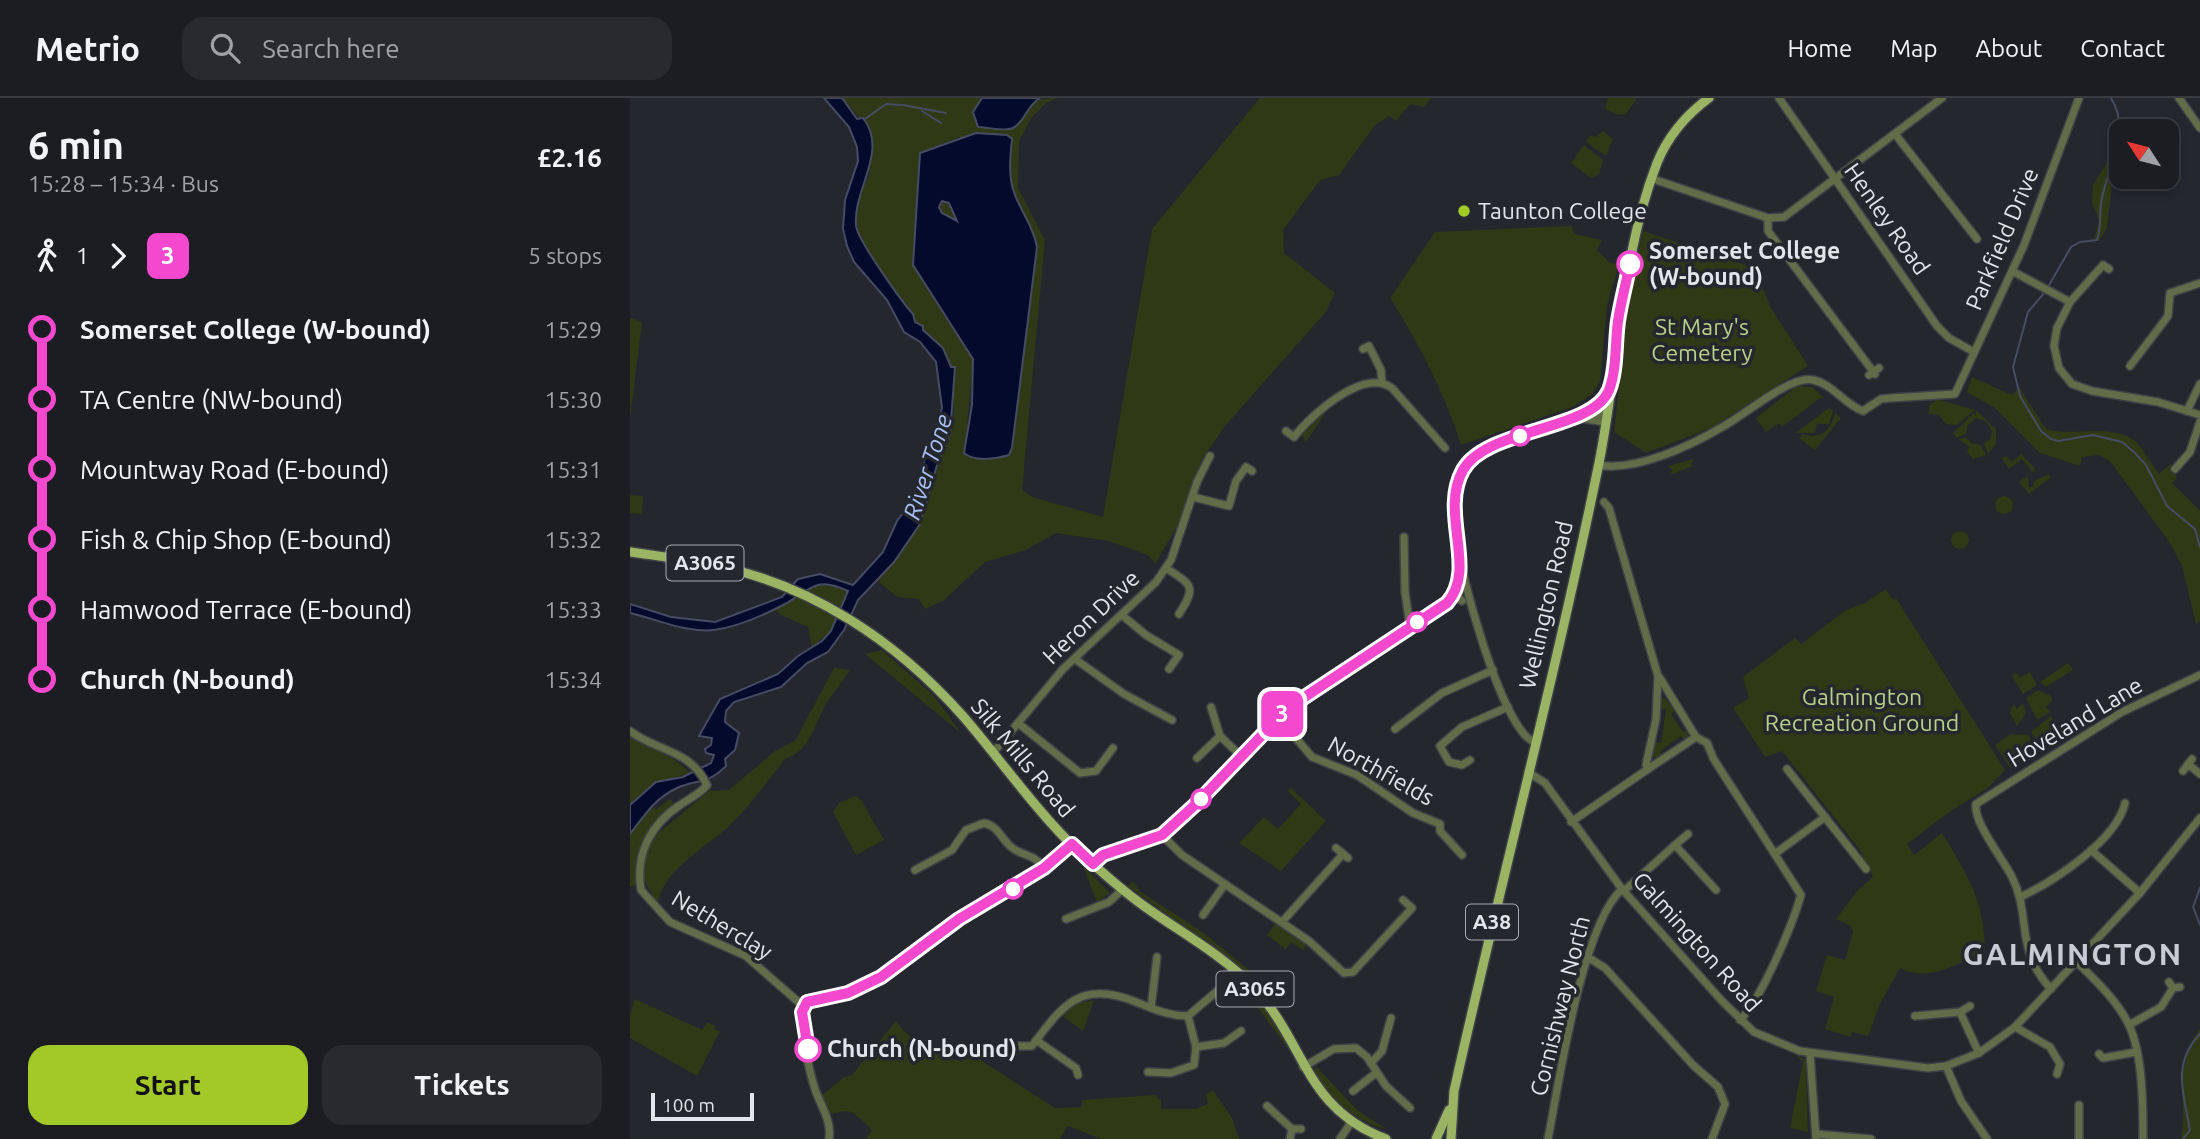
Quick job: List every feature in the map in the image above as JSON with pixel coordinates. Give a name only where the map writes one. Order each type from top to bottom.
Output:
[{"type":"main road","name":"A38","points":[[1598,465],[1620,312],[1638,229],[1653,179],[1667,142],[1683,121],[1709,98]]},
{"type":"main road","name":"Wellington Road","points":[[1535,742],[1598,465]]},
{"type":"main road","name":"Silk Mills Road","points":[[630,552],[713,564],[778,584],[857,623],[930,680],[1072,844],[1093,864],[1238,973],[1268,1004],[1303,1067],[1325,1098],[1352,1121],[1386,1139]]},
{"type":"main road","name":"A38","points":[[1436,1139],[1452,1102],[1535,742]]},
{"type":"main road","name":"A38","points":[[1451,1139],[1452,1102]]},
{"type":"street","name":"Henley Road","points":[[1779,98],[1937,326],[1949,338],[1974,352]]},
{"type":"street","points":[[1653,179],[1768,218],[1784,217],[1941,98]]},
{"type":"street","name":"Parkfield Drive","points":[[1598,465],[1611,467],[1634,464],[1685,445],[1803,380],[1823,384],[1863,411],[1881,400],[1955,394],[2012,271],[2079,98]]},
{"type":"street","points":[[2181,98],[2200,128]]},
{"type":"street","points":[[1895,134],[1979,241]]},
{"type":"street","points":[[1768,218],[1768,231],[1874,372]]},
{"type":"street","points":[[2109,269],[2103,265],[2075,300],[2070,302],[2057,328],[2054,346],[2059,368],[2072,384],[2200,415]]},
{"type":"street","points":[[2012,271],[2070,302]]},
{"type":"street","points":[[2130,366],[2160,335],[2168,316],[2170,293],[2200,283]]},
{"type":"street","points":[[1363,349],[1369,346],[1381,370],[1382,383]]},
{"type":"street","points":[[1286,431],[1297,439],[1310,417],[1325,406],[1356,387],[1370,382],[1382,383],[1392,388],[1445,448]]},
{"type":"street","points":[[2187,411],[2200,384]]},
{"type":"street","points":[[1535,742],[1522,735],[1493,670],[1461,570],[1454,502],[1460,476],[1470,459],[1496,445],[1585,412],[1609,390]]},
{"type":"street","points":[[1585,412],[1606,418]]},
{"type":"street","points":[[1573,417],[1606,418]]},
{"type":"street","points":[[2176,470],[2190,452],[2200,422]]},
{"type":"street","name":"Heron Drive","points":[[993,753],[1036,698],[1144,597],[1166,568],[1182,534],[1193,496],[1210,456]]},
{"type":"street","points":[[1193,496],[1227,510],[1237,481],[1246,467]]},
{"type":"street","points":[[1604,502],[1609,508],[1658,676],[1696,737],[1707,743],[1726,779],[1801,895],[1759,992],[1740,1020]]},
{"type":"street","points":[[1405,537],[1405,592],[1410,626]]},
{"type":"street","points":[[1166,568],[1190,585],[1191,595],[1179,614]]},
{"type":"street","points":[[1093,864],[1103,855],[1162,835],[1196,804],[1278,717],[1442,607],[1454,594],[1462,601]]},
{"type":"street","points":[[1122,616],[1146,635],[1179,655],[1169,669]]},
{"type":"street","points":[[1173,652],[1179,643]]},
{"type":"street","points":[[1075,659],[1124,694],[1172,720]]},
{"type":"street","points":[[1395,729],[1442,693],[1493,670]]},
{"type":"street","name":"Hoveland Lane","points":[[2020,897],[2003,859],[1976,817],[1975,808],[1979,801],[2122,712],[2200,675]]},
{"type":"street","points":[[1648,769],[1646,765],[1656,719],[1658,676]]},
{"type":"street","points":[[1211,707],[1220,736],[1241,756]]},
{"type":"street","points":[[1440,746],[1462,727],[1508,707]]},
{"type":"street","name":"Northfields","points":[[1278,717],[1312,757],[1357,775],[1413,813],[1442,820],[1440,831],[1450,851],[1462,855]]},
{"type":"street","points":[[1018,723],[1080,773],[1096,771],[1113,748]]},
{"type":"street","name":"Netherclay","points":[[630,731],[641,739],[684,757],[706,782],[706,788],[678,806],[648,839],[640,855],[641,890],[670,922],[746,956],[803,1006]]},
{"type":"street","points":[[1197,758],[1220,736]]},
{"type":"street","points":[[1571,822],[1696,737]]},
{"type":"street","points":[[1430,739],[1440,746],[1449,762],[1462,769],[1470,760]]},
{"type":"street","points":[[1722,769],[1730,765]]},
{"type":"street","points":[[2188,765],[2200,774]]},
{"type":"street","points":[[1787,769],[1860,866]]},
{"type":"street","name":"Galmington Road","points":[[1528,772],[1541,779],[1623,890],[1740,1020],[1771,1041],[1810,1053],[1928,1068],[1946,1066],[1979,1053],[2014,1027],[2140,893],[2200,818]]},
{"type":"street","points":[[2051,989],[2031,961],[2022,924],[2020,897],[2066,870],[2091,850],[2116,822],[2125,803]]},
{"type":"street","points":[[1776,853],[1825,817]]},
{"type":"street","points":[[915,870],[953,850],[972,826],[985,822],[996,828],[1008,845],[1016,851],[1031,855],[1044,868]]},
{"type":"street","name":"Cornishway North","points":[[1548,1139],[1570,1025],[1604,910],[1688,834]]},
{"type":"street","points":[[1162,835],[1182,855],[1282,922],[1348,973],[1367,957],[1412,908]]},
{"type":"street","points":[[829,1139],[828,1121],[811,1074],[803,1006],[810,1000],[848,993],[881,977],[959,919],[1044,868],[1072,844]]},
{"type":"street","points":[[1675,845],[1716,890]]},
{"type":"street","points":[[2091,850],[2140,893]]},
{"type":"street","points":[[1282,922],[1342,853]]},
{"type":"street","points":[[925,855],[929,863]]},
{"type":"street","points":[[1203,915],[1225,884]]},
{"type":"street","points":[[1066,919],[1109,902],[1123,889]]},
{"type":"street","points":[[1403,900],[1419,914]]},
{"type":"street","points":[[1152,1008],[1157,957]]},
{"type":"street","points":[[1589,958],[1605,968],[1693,1065],[1718,1087],[1724,1104],[1712,1139]]},
{"type":"street","points":[[2076,961],[2107,993],[2129,1025],[2143,1102],[2143,1139]]},
{"type":"street","points":[[1146,967],[1156,968]]},
{"type":"street","points":[[1007,1046],[1032,1046],[1056,1011],[1084,996],[1111,995],[1164,1014],[1188,1016],[1238,973]]},
{"type":"street","points":[[2129,1025],[2161,1007],[2174,986]]},
{"type":"street","points":[[1920,1013],[1960,1012],[1970,1006]]},
{"type":"street","points":[[1960,1012],[1979,1053]]},
{"type":"street","points":[[1188,1016],[1196,1047],[1194,1065],[1198,1075]]},
{"type":"street","points":[[1371,1063],[1382,1051],[1388,1023]]},
{"type":"street","points":[[2014,1027],[2053,1050],[2060,1064],[2057,1074]]},
{"type":"street","points":[[1228,1029],[1233,1037]]},
{"type":"street","points":[[1196,1047],[1211,1047],[1241,1031]]},
{"type":"street","points":[[1036,1040],[1078,1068]]},
{"type":"street","points":[[1303,1067],[1342,1046],[1356,1048],[1407,1105],[1410,1095]]},
{"type":"street","points":[[2101,1059],[2136,1052]]},
{"type":"street","points":[[1810,1053],[1816,1137],[1871,1139]]},
{"type":"street","points":[[1148,1072],[1157,1069],[1171,1073],[1194,1065]]},
{"type":"street","points":[[1946,1066],[1961,1101],[1987,1139]]},
{"type":"street","points":[[1359,1089],[1376,1073]]},
{"type":"street","points":[[1267,1106],[1270,1115],[1292,1129],[1301,1129]]},
{"type":"street","points":[[2077,1110],[2080,1139]]},
{"type":"street","points":[[1339,1139],[1352,1121]]},
{"type":"street","points":[[1290,1139],[1292,1129]]},
{"type":"green space","points":[[842,98],[982,98],[975,111],[978,127],[1005,130],[1019,124],[1027,109],[1036,101],[1057,98],[1046,103],[1032,117],[1019,141],[1018,188],[1045,240],[1022,490],[1032,497],[1103,517],[1152,229],[1260,98],[1431,98],[1424,107],[1410,104],[1396,121],[1389,116],[1375,125],[1339,175],[1320,180],[1283,230],[1284,253],[1335,293],[1325,313],[1225,426],[1202,459],[1178,525],[1155,564],[1148,555],[1109,541],[1056,533],[1026,550],[985,562],[943,601],[925,609],[919,599],[897,597],[878,581],[920,525],[954,414],[952,379],[956,376],[943,348],[923,330],[923,326],[915,322],[913,314],[880,270],[858,231],[856,212],[869,176],[871,153],[865,128]],"holes":[[[959,137],[1012,139],[1011,182],[1037,247],[1012,448],[966,440],[973,359],[920,153]]]},
{"type":"green space","points":[[1608,98],[1636,100],[1625,115],[1615,114],[1605,108]]},
{"type":"green space","points":[[1603,131],[1613,139],[1606,156],[1586,142],[1591,135],[1595,137]]},
{"type":"green space","points":[[1584,145],[1603,160],[1599,174],[1591,178],[1571,163]]},
{"type":"green space","points":[[2109,160],[2109,189],[2111,189],[2107,228],[2099,241],[2094,239],[2099,221],[2092,202],[2093,185]]},
{"type":"green space","points":[[942,201],[949,203],[957,221],[950,220],[940,211]]},
{"type":"green space","points":[[1572,226],[1574,234],[1602,240],[1597,250],[1610,263],[1619,264],[1607,305],[1600,382],[1592,394],[1572,407],[1461,445],[1430,370],[1390,298],[1435,232]]},
{"type":"green space","name":"St Mary's Cemetery","points":[[1643,231],[1754,268],[1771,308],[1808,366],[1711,428],[1646,453],[1614,432],[1627,312]]},
{"type":"green space","points":[[630,318],[642,322],[630,418]]},
{"type":"green space","points":[[1972,377],[2012,395],[2019,387],[2046,429],[2113,432],[2132,439],[2140,446],[2159,474],[2170,464],[2177,478],[2172,483],[2200,511],[2200,621],[2196,624],[2182,566],[2170,543],[2110,461],[2098,455],[2082,457],[2080,466],[2040,453],[1995,408],[1967,392]]},
{"type":"green space","points":[[1797,386],[1812,387],[1824,398],[1820,398],[1782,427],[1779,423],[1766,432],[1756,418]]},
{"type":"green space","points":[[1937,399],[1975,410],[1957,425],[1946,424],[1939,415],[1929,414],[1929,406]]},
{"type":"green space","points":[[1829,408],[1833,411],[1829,424],[1817,424],[1815,433],[1795,433]]},
{"type":"green space","points":[[1324,410],[1325,414],[1306,442],[1301,433]]},
{"type":"green space","points":[[1976,410],[1996,429],[1996,444],[1988,454],[1984,444],[1990,439],[1992,431],[1987,422],[1976,418],[1968,425],[1966,434],[1956,438],[1953,433],[1974,413],[1976,416]]},
{"type":"green space","points":[[1835,413],[1841,418],[1815,450],[1799,438],[1803,434],[1815,436],[1824,432]]},
{"type":"green space","points":[[1966,437],[1971,443],[1981,445],[1986,455],[1973,459],[1967,452],[1969,447],[1958,439]]},
{"type":"green space","points":[[2021,454],[2035,468],[2035,470],[2024,479],[2028,477],[2029,487],[2033,487],[2034,481],[2049,474],[2051,477],[2029,494],[2019,482],[2032,472],[2022,459],[2009,469],[2002,458],[2006,456],[2012,462]]},
{"type":"green space","points":[[1693,459],[1691,465],[1695,465],[1671,475],[1672,470],[1668,466]]},
{"type":"green space","points":[[630,495],[643,496],[642,514],[630,513]]},
{"type":"green space","points":[[2000,496],[2008,496],[2013,505],[2011,512],[2000,514],[1995,509],[1995,501]]},
{"type":"green space","points":[[1960,531],[1966,534],[1969,540],[1966,546],[1960,549],[1954,546],[1951,540],[1954,534]]},
{"type":"green space","points":[[829,584],[848,591],[848,595],[831,631],[812,647],[808,627],[779,614],[775,607],[814,586]]},
{"type":"green space","name":"Galmington Recreation Ground","points":[[1886,589],[1893,600],[1896,598],[2005,770],[1988,788],[1952,810],[1907,844],[1914,855],[1942,833],[1973,888],[1981,916],[1985,949],[1955,966],[1933,973],[1911,972],[1900,968],[1880,1004],[1868,1036],[1852,1032],[1851,1037],[1825,1029],[1834,997],[1816,991],[1827,955],[1845,960],[1853,931],[1851,926],[1836,919],[1857,891],[1873,877],[1860,850],[1782,751],[1765,757],[1733,708],[1749,698],[1743,677],[1795,638],[1801,644],[1846,610],[1865,603]]},
{"type":"green space","points":[[882,650],[934,696],[961,733],[865,654]]},
{"type":"green space","points":[[2068,663],[2073,670],[2046,687],[2040,682]]},
{"type":"green space","points":[[834,668],[850,670],[824,707],[805,745],[785,759],[730,825],[674,873],[666,882],[658,904],[646,884],[642,867],[647,848],[656,835],[709,791],[729,790],[775,751],[795,741]]},
{"type":"green space","points":[[2030,672],[2037,685],[2023,694],[2012,676],[2017,673],[2020,678]]},
{"type":"green space","points":[[2038,690],[2051,696],[2052,701],[2046,707],[2051,712],[2037,720],[2026,698]]},
{"type":"green space","points":[[1665,698],[1675,711],[1671,714],[1683,732],[1687,730],[1688,737],[1685,741],[1681,736],[1660,751],[1662,756],[1657,760],[1652,754],[1656,742],[1661,743],[1666,709],[1661,709],[1661,699]]},
{"type":"green space","points":[[2023,703],[2026,713],[2017,726],[2010,713],[2013,704],[2017,709]]},
{"type":"green space","points":[[2051,716],[2059,730],[2051,740],[2040,746],[2031,732]]},
{"type":"green space","points":[[2010,734],[2028,735],[2037,748],[2011,769],[1995,745]]},
{"type":"green space","points":[[630,736],[672,758],[691,773],[656,782],[630,805]]},
{"type":"green space","points":[[1291,788],[1326,821],[1281,871],[1239,843],[1264,817],[1278,829],[1301,804],[1288,791]]},
{"type":"green space","points":[[855,796],[861,800],[884,840],[856,855],[833,812],[839,803]]},
{"type":"green space","points":[[670,799],[675,806],[650,831],[639,850],[635,872],[636,885],[630,887],[630,834],[651,806],[656,810]]},
{"type":"green space","points":[[1083,866],[1110,893],[1097,903]]},
{"type":"green space","points":[[1132,881],[1141,892],[1201,931],[1270,987],[1284,994],[1272,1003],[1240,968],[1128,886]]},
{"type":"green space","points":[[1277,921],[1308,943],[1303,950],[1291,942],[1286,950],[1267,935]]},
{"type":"green space","points":[[1239,982],[1247,986],[1262,1002],[1291,1053]]},
{"type":"green space","points":[[635,999],[702,1030],[707,1022],[720,1031],[697,1076],[630,1038],[630,1015]]},
{"type":"green space","points":[[1094,1000],[1083,1031],[1061,1015],[1078,1003]]},
{"type":"green space","points":[[896,1021],[909,1036],[925,1047],[961,1062],[968,1052],[1055,1108],[1082,1107],[1082,1100],[1156,1095],[1157,1099],[1161,1100],[1161,1109],[1195,1109],[1208,1104],[1206,1095],[1213,1090],[1232,1118],[1239,1139],[1101,1139],[1068,1126],[1060,1139],[866,1139],[872,1130],[862,1120],[853,1113],[844,1111],[830,1115],[821,1096],[843,1078],[852,1075]]},
{"type":"green space","points":[[2200,1029],[2200,1139],[2181,1139],[2184,1058]]},
{"type":"green space","points":[[1795,1054],[1806,1060],[1808,1132],[1790,1128],[1803,1062]]},
{"type":"green space","points":[[1316,1066],[1357,1110],[1385,1128],[1366,1121],[1340,1104],[1320,1084],[1315,1074]]},
{"type":"water","name":"River Tone","points":[[824,98],[842,98],[857,119],[863,118],[870,131],[871,157],[859,198],[856,225],[871,256],[913,314],[915,322],[923,326],[923,330],[943,348],[951,367],[955,367],[950,434],[937,465],[920,524],[894,562],[858,600],[844,630],[828,652],[807,663],[781,687],[734,702],[726,711],[725,722],[739,733],[735,750],[725,759],[726,766],[713,776],[669,792],[650,808],[630,834],[630,805],[656,782],[683,777],[711,763],[714,755],[706,753],[705,749],[711,745],[712,738],[699,736],[720,699],[778,674],[798,656],[822,641],[831,631],[848,591],[837,586],[820,584],[760,616],[714,630],[682,628],[630,613],[630,604],[671,617],[715,622],[782,597],[798,579],[820,574],[853,585],[883,552],[897,521],[910,504],[942,408],[936,362],[920,342],[904,332],[887,300],[854,262],[847,246],[843,229],[845,200],[858,161],[857,147],[849,127]]},
{"type":"water","points":[[982,98],[1040,98],[1017,125],[1005,130],[978,127],[973,112]]},
{"type":"water","points":[[976,133],[1007,135],[1012,139],[1011,182],[1037,247],[1009,455],[979,459],[964,453],[972,405],[973,359],[913,265],[920,153]],"holes":[[[942,201],[949,203],[957,221],[942,213],[939,207]]]},
{"type":"waterway","points":[[2048,287],[2071,247],[2080,242],[2097,240],[2100,208],[2119,138],[2117,111],[2111,98]]},
{"type":"waterway","points":[[865,119],[886,104],[901,105]]},
{"type":"waterway","points":[[903,105],[946,113]]},
{"type":"waterway","points":[[922,111],[941,123]]},
{"type":"waterway","points":[[2045,292],[2028,312],[2013,367],[2020,396],[2041,431],[2058,441],[2093,435],[2122,442],[2146,465],[2167,506],[2195,529],[2200,547]]},
{"type":"waterway","points":[[2200,888],[2193,907],[2200,925]]},
{"type":"waterway","points":[[2183,1139],[2190,1130],[2183,1092],[2183,1068],[2185,1057],[2200,1034]]},
{"type":"bus line","name":"3","points":[[808,1049],[802,1012],[807,1002],[866,986],[959,919],[1044,868],[1072,844],[1093,864],[1103,855],[1162,835],[1196,804],[1288,708],[1370,651],[1447,603],[1457,589],[1461,570],[1454,526],[1454,502],[1464,467],[1470,459],[1496,445],[1585,412],[1601,400],[1609,390],[1618,322],[1630,264]]},
{"type":"place","name":"Taunton College","points":[[1464,211]]},
{"type":"place","name":"Somerset College (W-bound)","points":[[1630,264]]},
{"type":"place","name":"Church (N-bound)","points":[[808,1049]]},
{"type":"district","name":"GALMINGTON","points":[[2073,955]]}]
